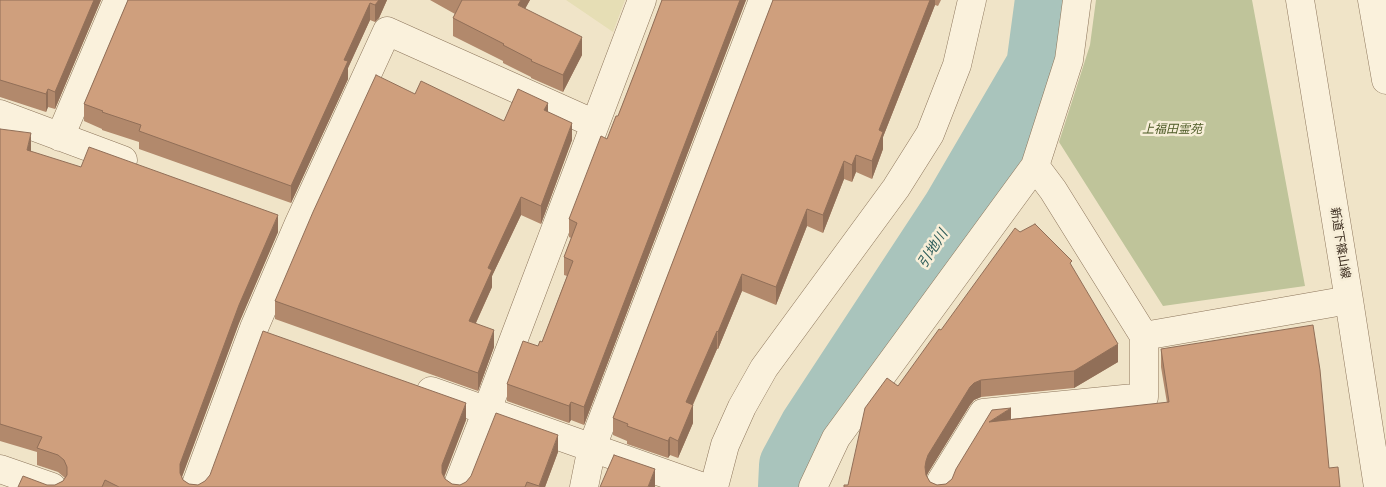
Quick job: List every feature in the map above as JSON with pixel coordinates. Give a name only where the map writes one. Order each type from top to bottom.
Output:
[{"type":"street","points":[[60,137],[118,0]]},
{"type":"street","points":[[457,487],[642,0]]},
{"type":"street","points":[[584,487],[592,447],[763,0]]},
{"type":"street","points":[[714,487],[725,445],[742,407],[764,368],[896,188],[930,134],[957,65],[972,0]]},
{"type":"street","points":[[813,487],[836,438],[1035,166],[1069,60],[1077,0]]},
{"type":"street","name":"新道下篠山線","points":[[1300,0],[1378,487]]},
{"type":"street","points":[[1372,0],[1386,80]]},
{"type":"street","points":[[195,487],[264,331],[299,224],[387,31],[595,124]]},
{"type":"street","points":[[0,114],[143,167]]},
{"type":"street","points":[[940,487],[983,413],[1144,398],[1144,336],[1053,190],[1035,166]]},
{"type":"street","points":[[272,214],[299,224]]},
{"type":"street","points":[[1144,336],[1349,300]]},
{"type":"street","points":[[405,381],[703,487]]},
{"type":"street","points":[[0,469],[52,487]]},
{"type":"shaded area","points":[[566,0],[625,0],[613,32]]},
{"type":"green space","name":"上福田霊苑","points":[[1096,0],[1252,0],[1305,286],[1163,306],[1059,142],[1090,45]]},
{"type":"building","points":[[0,0],[94,0],[55,92],[48,89],[46,94],[0,80]]},
{"type":"building","points":[[128,0],[379,0],[375,5],[370,3],[344,60],[348,61],[291,186],[139,131],[141,125],[84,104]]},
{"type":"building","points":[[462,0],[521,0],[518,5],[582,37],[563,75],[531,61],[504,44],[453,18]]},
{"type":"building","points":[[662,0],[740,0],[584,407],[571,402],[569,406],[507,384],[523,341],[538,346],[540,341],[542,342],[573,261],[564,257],[577,223],[569,219],[601,136],[607,139],[616,116],[618,116]]},
{"type":"building","points":[[773,0],[930,0],[879,130],[883,132],[872,161],[856,155],[852,165],[844,161],[823,215],[807,209],[776,287],[742,274],[686,402],[693,405],[678,441],[670,437],[668,441],[627,426],[628,424],[613,418]]},
{"type":"building","points":[[376,75],[415,94],[421,81],[504,121],[518,89],[548,103],[544,110],[572,123],[541,206],[521,197],[488,268],[492,270],[469,321],[494,330],[478,373],[275,301],[313,212]]},
{"type":"building","points":[[0,129],[31,133],[27,150],[81,167],[89,147],[278,215],[239,305],[180,464],[180,473],[183,480],[189,484],[198,485],[210,475],[263,331],[466,403],[442,465],[442,473],[445,479],[452,484],[460,485],[471,476],[496,413],[558,435],[539,486],[527,482],[525,487],[119,487],[105,480],[102,487],[18,487],[23,476],[47,485],[55,485],[63,481],[67,475],[67,467],[64,460],[58,455],[37,448],[42,437],[0,424]]},
{"type":"building","points":[[1035,224],[1072,261],[1070,263],[1118,344],[1074,371],[981,380],[974,383],[928,455],[925,467],[926,475],[930,482],[937,485],[946,484],[952,479],[956,469],[992,410],[1011,408],[989,422],[1169,402],[1161,349],[1313,325],[1320,370],[1329,468],[1338,467],[1340,487],[844,487],[844,485],[848,485],[865,408],[887,378],[898,386],[1015,228],[1020,232]]},
{"type":"building","points":[[614,455],[655,469],[648,487],[600,487]]},
{"type":"waterway","name":"引地川","points":[[793,487],[794,466],[814,429],[957,211],[1041,67],[1050,0]]}]
